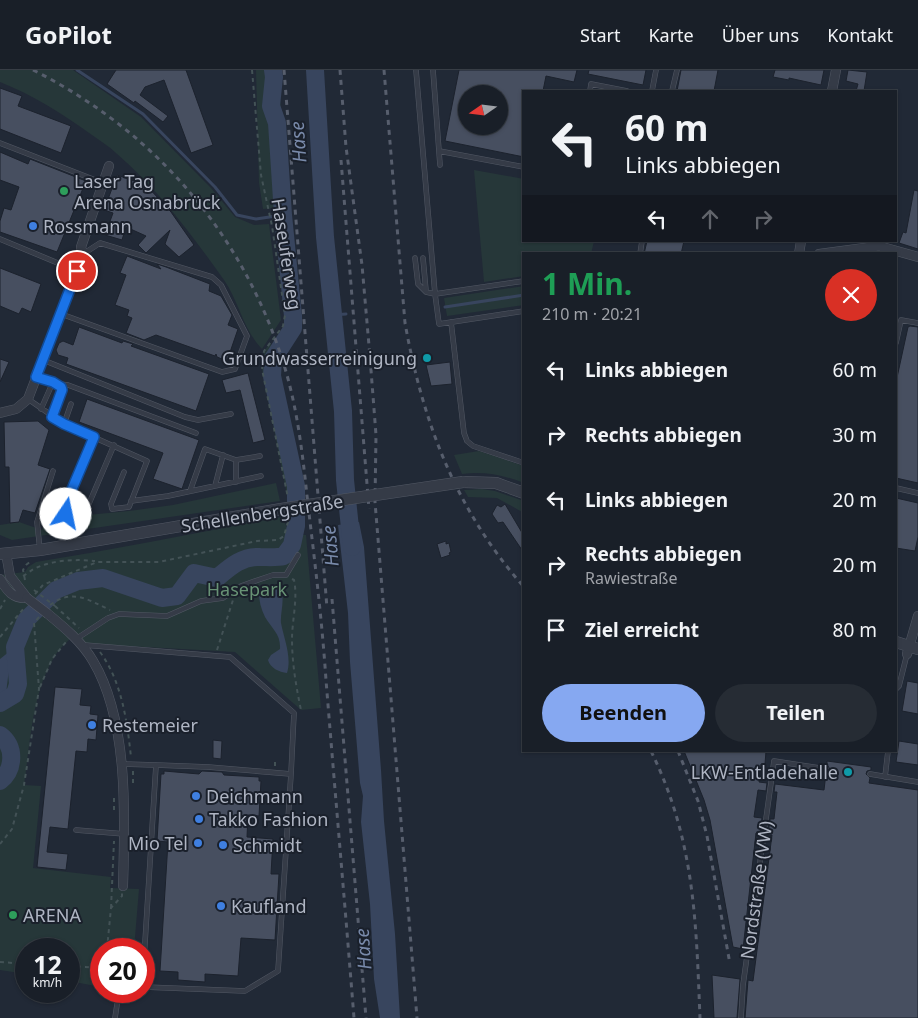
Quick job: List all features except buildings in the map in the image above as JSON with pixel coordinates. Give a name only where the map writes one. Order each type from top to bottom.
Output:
[{"type":"street","points":[[832,90],[836,70]]},
{"type":"street","points":[[0,413],[16,409],[28,399],[83,254],[82,247],[109,166]]},
{"type":"street","points":[[834,252],[880,246],[918,257]]},
{"type":"street","name":"Schellenbergstraße","points":[[3,554],[40,550],[463,482],[496,483],[522,492]]},
{"type":"street","points":[[3,554],[10,576],[27,602]]},
{"type":"street","points":[[0,579],[13,595],[44,613],[79,642],[93,661],[102,680],[116,723],[122,764],[123,886]]},
{"type":"street","points":[[897,643],[911,650],[918,616]]},
{"type":"lane","points":[[416,70],[439,324],[522,311]]},
{"type":"lane","points":[[433,70],[440,166]]},
{"type":"lane","points":[[652,90],[656,70]]},
{"type":"lane","points":[[672,90],[677,70]]},
{"type":"lane","points":[[590,90],[591,84],[622,90]]},
{"type":"lane","points":[[0,143],[103,183]]},
{"type":"lane","points":[[439,151],[522,167]]},
{"type":"lane","points":[[0,239],[77,271]]},
{"type":"lane","points":[[61,314],[222,372],[235,369],[247,336],[221,285],[212,277],[100,244],[83,254]]},
{"type":"lane","points":[[415,258],[418,284],[426,292],[435,294],[522,281]]},
{"type":"lane","points":[[423,258],[426,292]]},
{"type":"lane","points":[[897,338],[901,320],[918,323]]},
{"type":"lane","points":[[451,322],[464,432],[467,441],[473,446],[522,462]]},
{"type":"lane","points":[[44,354],[185,417],[198,420],[231,414]]},
{"type":"lane","points":[[36,377],[68,385],[196,433]]},
{"type":"lane","points":[[42,409],[53,382]]},
{"type":"lane","points":[[52,417],[62,390],[59,384]]},
{"type":"lane","points":[[28,399],[64,424],[147,461],[128,507],[111,508],[124,472]]},
{"type":"lane","points":[[64,424],[72,404]]},
{"type":"lane","points":[[94,437],[64,508],[66,514],[85,513],[114,445]]},
{"type":"lane","points":[[190,491],[204,450],[207,449],[236,460],[260,456]]},
{"type":"lane","points":[[215,486],[222,455]]},
{"type":"lane","points":[[236,460],[236,482]]},
{"type":"lane","points":[[40,550],[37,522],[53,471]]},
{"type":"lane","points":[[131,501],[262,476]]},
{"type":"lane","points":[[897,488],[918,493]]},
{"type":"lane","points":[[79,642],[108,618],[119,614],[167,616],[202,600],[223,598],[237,589],[267,577],[286,575],[298,555]]},
{"type":"lane","points":[[79,642],[127,650],[230,657],[294,713],[278,971],[245,992],[155,988]]},
{"type":"lane","points":[[897,688],[911,650]]},
{"type":"lane","points":[[885,777],[888,752]]},
{"type":"lane","name":"Nordstraße (VW)","points":[[741,1018],[742,985],[774,761],[826,769]]},
{"type":"lane","points":[[122,764],[208,767],[291,774]]},
{"type":"lane","points":[[145,938],[156,765]]},
{"type":"lane","points":[[870,774],[918,782]]},
{"type":"lane","points":[[76,830],[124,834]]},
{"type":"lane","points":[[115,1018],[117,1003]]},
{"type":"path","name":"Haseuferweg","points":[[252,70],[261,175],[272,226],[285,315],[283,326],[264,351],[262,369],[286,509]]},
{"type":"path","points":[[28,564],[23,570],[23,576],[35,568],[72,560],[159,562],[257,541],[278,540],[284,536],[286,509]]},
{"type":"path","points":[[0,636],[43,585],[97,562]]},
{"type":"path","points":[[286,575],[294,580],[296,589],[292,655],[301,710],[294,713]]},
{"type":"path","points":[[215,655],[237,589]]},
{"type":"path","points":[[34,590],[55,606]]},
{"type":"path","points":[[0,844],[12,830],[24,785],[39,689],[34,624],[59,598],[70,596],[84,598],[119,614]]},
{"type":"path","points":[[0,609],[6,597]]},
{"type":"path","points":[[39,689],[52,660],[68,641],[63,636]]},
{"type":"path","points":[[114,795],[114,814]]},
{"type":"path","points":[[108,938],[114,833]]},
{"type":"path","points":[[111,908],[122,896],[123,886]]},
{"type":"path","points":[[0,962],[15,963]]},
{"type":"green space","points":[[0,70],[73,70],[141,117],[211,188],[235,217],[254,225],[269,224],[281,320],[262,349],[250,333],[224,280],[187,230],[146,182],[110,148],[70,120],[36,99],[0,82]]},
{"type":"green space","points":[[256,70],[278,70],[289,221],[300,332],[288,339],[273,208],[263,209],[259,183]]},
{"type":"green space","points":[[474,170],[522,179],[522,242],[594,242],[591,252],[522,252],[522,276],[484,282]]},
{"type":"green space","points":[[522,286],[522,305],[447,316],[444,298]]},
{"type":"green space","points":[[270,343],[276,355],[273,359],[272,376],[296,486],[297,499],[288,500],[262,369],[264,351]]},
{"type":"green space","points":[[479,451],[522,465],[522,482],[493,474],[462,474],[454,455]]},
{"type":"green space","points":[[276,483],[280,501],[12,540],[0,535],[0,525],[19,522],[42,530],[47,519],[173,505]]},
{"type":"green space","points":[[482,489],[495,491],[522,500],[522,512],[497,498],[468,497],[464,490]]},
{"type":"green space","name":"Hasepark","points":[[282,517],[290,534],[306,535],[321,708],[301,710],[235,652],[128,646],[127,649],[82,645],[73,636],[57,653],[46,673],[40,688],[33,720],[24,785],[41,786],[33,868],[111,877],[110,888],[139,889],[135,938],[90,938],[90,985],[80,983],[80,938],[15,938],[15,972],[0,970],[0,575],[25,572],[28,567],[36,562]]},
{"type":"water","points":[[359,522],[364,547],[400,1018],[380,1018],[374,979],[370,904],[361,822],[363,796],[360,783],[350,662],[348,613],[338,525]]},
{"type":"water","points":[[263,587],[275,588],[282,595],[281,623],[289,661],[287,673],[275,669],[268,660],[271,655],[280,649],[280,644],[278,635],[261,608],[259,593]]},
{"type":"water","points":[[15,647],[16,658],[10,667],[5,693],[0,701],[0,659]]},
{"type":"waterway","points":[[77,70],[143,114],[215,187],[237,215],[256,219],[283,215]]},
{"type":"waterway","name":"Hase","points":[[0,703],[15,694],[18,684],[15,647],[26,620],[56,590],[78,581],[103,578],[162,598],[177,596],[194,573],[217,578],[232,566],[248,558],[284,556],[292,545],[296,526],[296,486],[272,376],[273,359],[293,328],[277,123],[271,106],[273,70]]},
{"type":"waterway","name":"Hase","points":[[315,70],[325,237],[343,411],[345,480],[352,547]]},
{"type":"waterway","points":[[445,307],[522,295]]},
{"type":"waterway","points":[[333,315],[346,314]]},
{"type":"waterway","name":"Hase","points":[[0,735],[9,746],[11,752],[8,771],[0,781]]},
{"type":"railway","points":[[33,70],[77,95],[118,124],[155,156],[189,192],[219,231],[245,273],[267,318],[284,365],[293,399],[299,434],[318,592],[354,1018]]},
{"type":"railway","points":[[284,70],[327,608]]},
{"type":"railway","points":[[340,70],[346,147],[362,265],[370,357],[376,435],[375,502],[417,1018]]},
{"type":"railway","points":[[384,70],[405,323],[412,360],[433,430],[461,496],[500,558],[522,585]]},
{"type":"railway","points":[[341,160],[369,509]]},
{"type":"railway","points":[[332,599],[366,1018]]},
{"type":"railway","points":[[651,752],[666,784],[685,849],[697,948],[700,1018]]},
{"type":"railway","points":[[678,752],[698,801],[707,836],[730,964]]},
{"type":"place","name":"Laser Tag Arena Osnabrück","points":[[64,191]]},
{"type":"place","name":"Rossmann","points":[[33,226]]},
{"type":"place","name":"Grundwasserreinigung","points":[[427,358]]},
{"type":"place","name":"Restemeier","points":[[92,725]]},
{"type":"place","name":"LKW-Entladehalle","points":[[848,772]]},
{"type":"place","name":"Deichmann","points":[[196,796]]},
{"type":"place","name":"Takko Fashion","points":[[199,819]]},
{"type":"place","name":"Mio Tel","points":[[198,843]]},
{"type":"place","name":"Schmidt","points":[[223,845]]},
{"type":"place","name":"Kaufland","points":[[221,906]]},
{"type":"place","name":"ARENA","points":[[13,915]]},
{"type":"route","points":[[66,514],[64,508],[94,437],[52,417],[62,390],[61,387],[59,384],[36,377],[77,271]]}]
